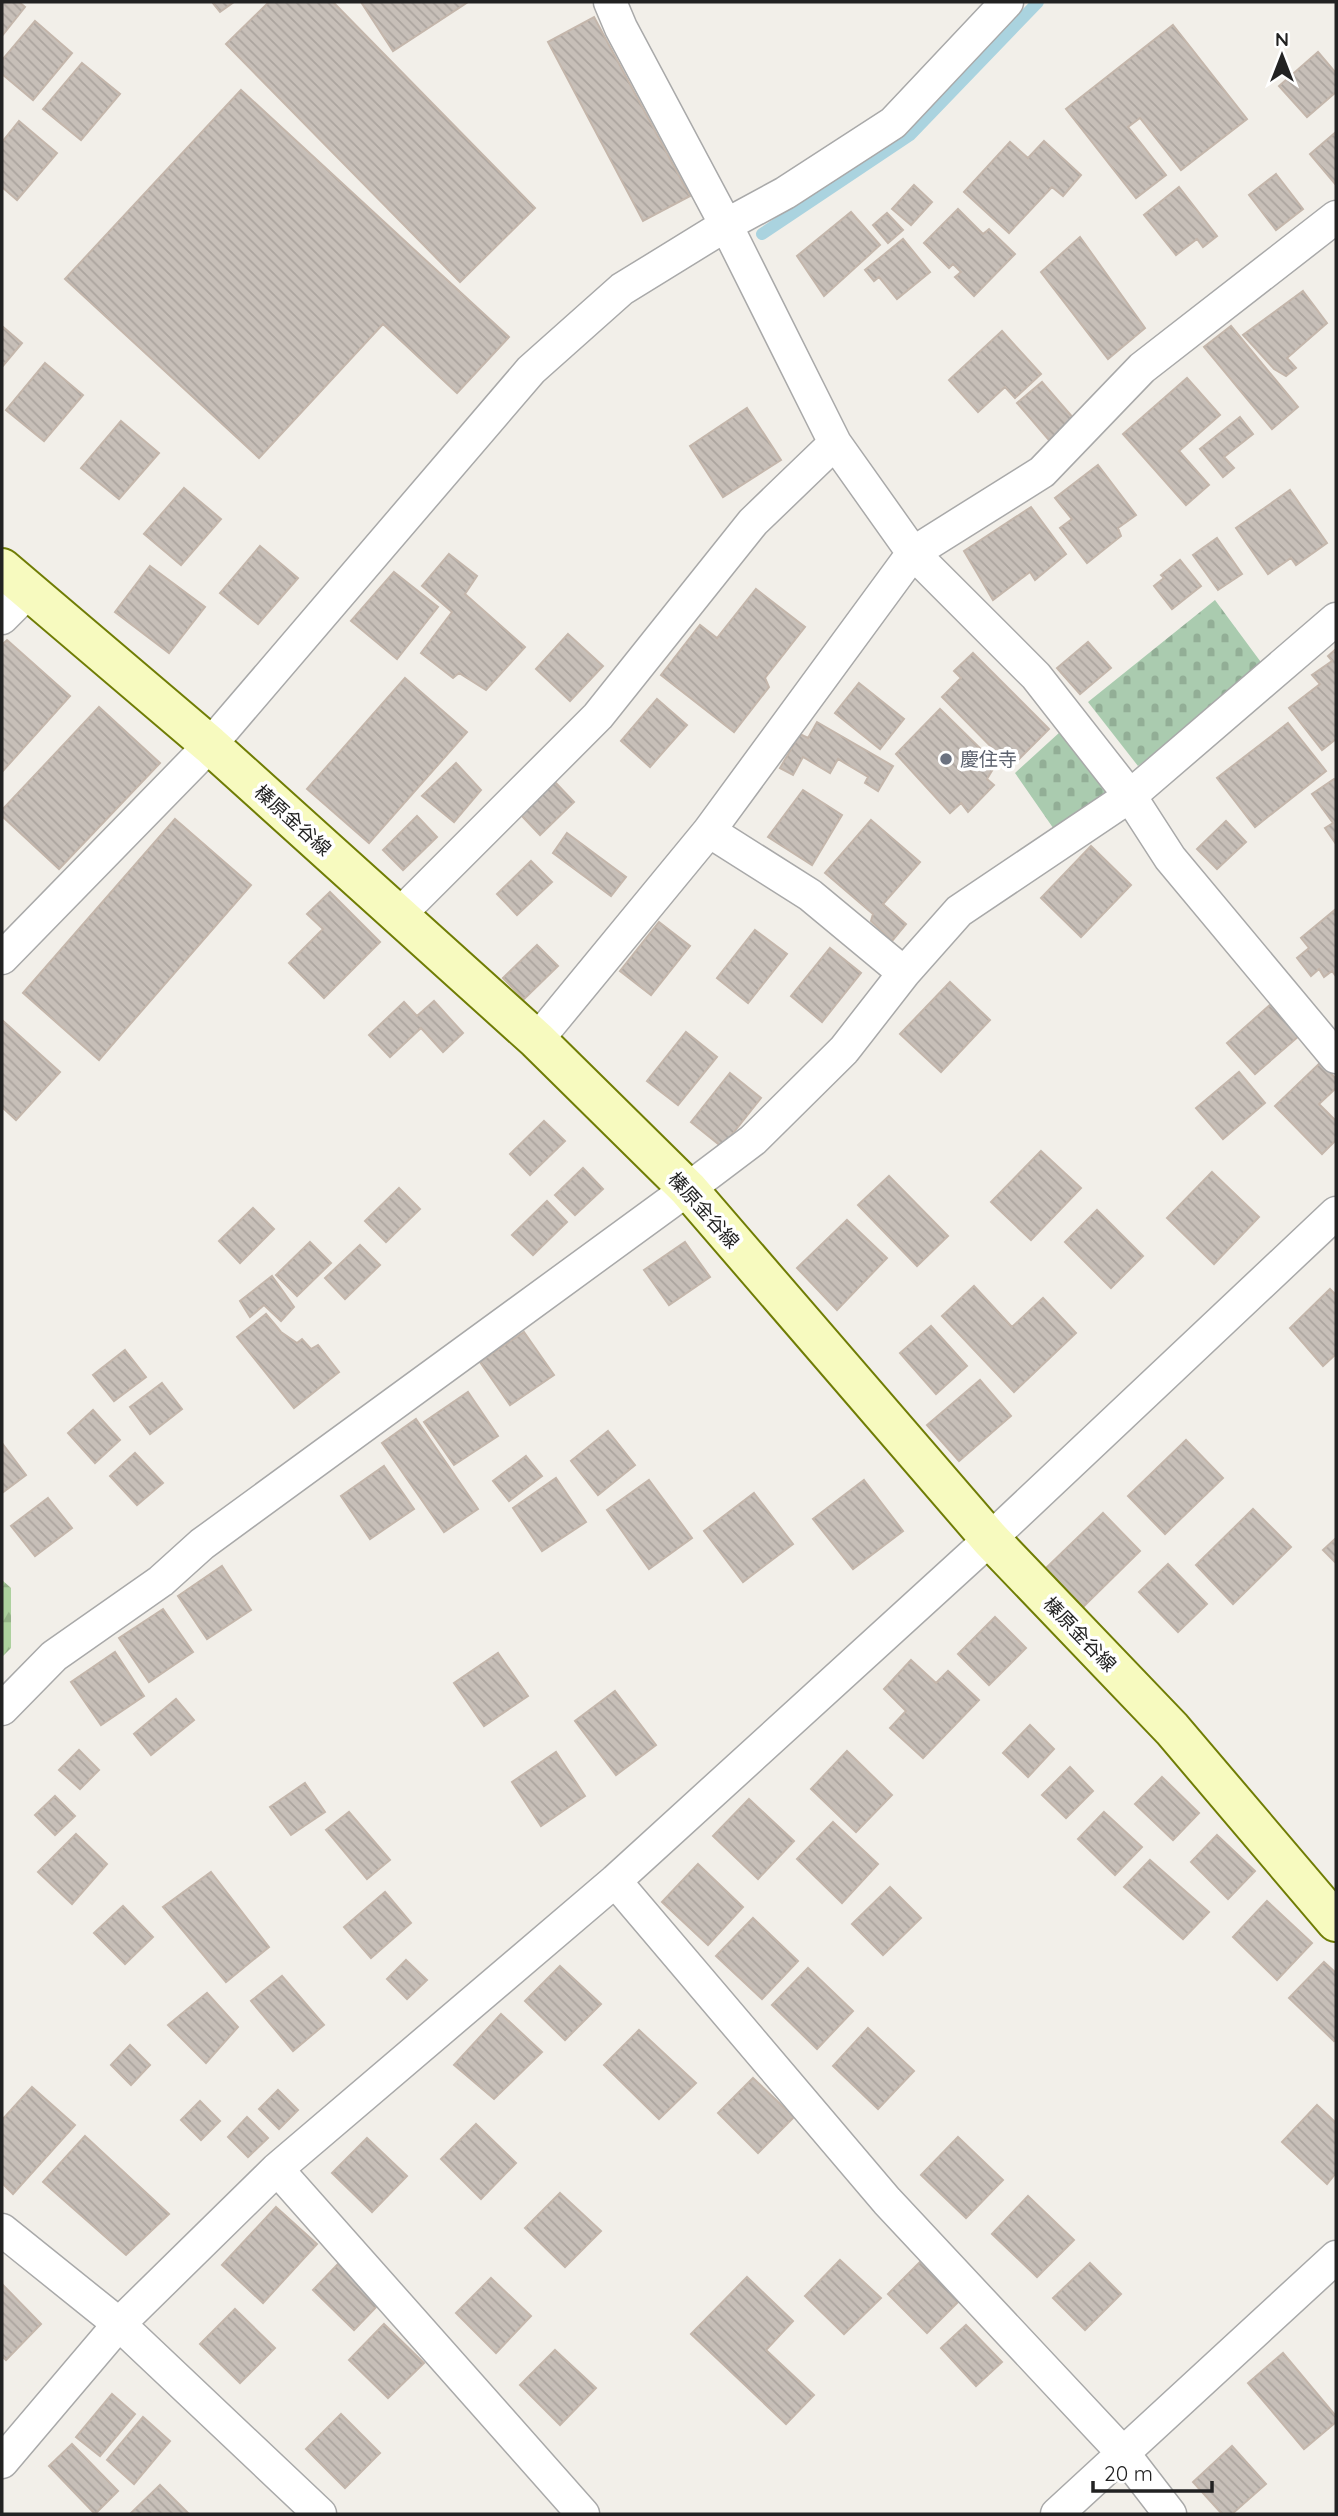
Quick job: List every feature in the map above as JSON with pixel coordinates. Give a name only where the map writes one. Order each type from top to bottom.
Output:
[{"type":"main road","name":"榛原金谷線","points":[[10,593],[210,745],[537,1040],[688,1189],[990,1539],[1172,1729],[1336,1922]]},
{"type":"street","points":[[610,2],[835,443],[913,553],[1036,677],[1130,796],[1170,858],[1336,1056]]},
{"type":"street","points":[[2,958],[210,745],[531,370],[622,289],[726,225],[785,193],[893,123],[1007,2]]},
{"type":"street","points":[[537,1040],[709,831],[913,553],[1042,472],[1142,368],[1336,217]]},
{"type":"street","points":[[398,916],[598,716],[753,522],[835,443]]},
{"type":"street","points":[[2,1709],[54,1656],[161,1581],[202,1544],[753,1140],[845,1051],[904,974],[959,911],[1130,796],[1336,619]]},
{"type":"street","points":[[709,831],[810,895],[904,974]]},
{"type":"street","points":[[2,2462],[119,2324],[277,2169],[615,1881],[990,1539],[1336,1213]]},
{"type":"street","points":[[615,1881],[887,2201],[1123,2453],[1170,2514]]},
{"type":"street","points":[[277,2169],[583,2514]]},
{"type":"street","points":[[2,2230],[119,2324],[320,2514]]},
{"type":"street","points":[[1056,2514],[1336,2257]]},
{"type":"green space","points":[[1215,600],[1266,669],[1138,766],[1088,702]]},
{"type":"green space","points":[[1060,732],[1118,792],[1058,835],[1015,773]]},
{"type":"green space","points":[[2,1580],[11,1588],[11,1648],[2,1657]]},
{"type":"building","points":[[2,2],[19,2],[25,7],[2,36]]},
{"type":"building","points":[[212,2],[234,2],[220,12]]},
{"type":"building","points":[[269,2],[333,2],[535,208],[460,282],[226,44]]},
{"type":"building","points":[[361,2],[468,2],[393,51]]},
{"type":"building","points":[[594,17],[690,196],[643,221],[548,42]]},
{"type":"building","points":[[35,21],[72,53],[33,100],[2,74],[2,60]]},
{"type":"building","points":[[1173,25],[1247,119],[1181,170],[1140,118],[1128,127],[1166,175],[1136,198],[1066,109]]},
{"type":"building","points":[[1318,52],[1336,73],[1336,92],[1307,117],[1279,86]]},
{"type":"building","points":[[82,63],[120,94],[81,140],[43,109]]},
{"type":"building","points":[[241,90],[509,337],[457,393],[383,324],[259,458],[65,279]]},
{"type":"building","points":[[19,121],[57,153],[17,200],[2,187],[2,142]]},
{"type":"building","points":[[1336,132],[1336,185],[1310,154]]},
{"type":"building","points":[[1044,141],[1081,175],[1063,196],[1052,187],[1009,233],[964,192],[1010,142],[1028,158]]},
{"type":"building","points":[[1276,174],[1303,209],[1276,230],[1249,195]]},
{"type":"building","points":[[914,185],[932,202],[911,225],[892,209]]},
{"type":"building","points":[[1179,187],[1217,236],[1203,247],[1197,239],[1176,255],[1144,215]]},
{"type":"building","points":[[958,209],[983,234],[989,229],[1015,254],[974,296],[955,277],[961,272],[953,264],[949,268],[924,243]]},
{"type":"building","points":[[851,212],[880,245],[824,296],[797,256]]},
{"type":"building","points":[[887,213],[903,230],[888,243],[873,225]]},
{"type":"building","points":[[1080,237],[1145,328],[1108,359],[1041,272]]},
{"type":"building","points":[[903,239],[930,272],[897,299],[879,277],[874,281],[865,270]]},
{"type":"building","points":[[1303,291],[1327,323],[1287,358],[1296,368],[1286,376],[1274,369],[1243,335]]},
{"type":"building","points":[[2,326],[22,343],[2,367]]},
{"type":"building","points":[[1231,326],[1298,407],[1272,429],[1204,347]]},
{"type":"building","points":[[1002,331],[1041,374],[1015,398],[1005,387],[978,412],[949,380]]},
{"type":"building","points":[[45,363],[83,395],[44,441],[6,410]]},
{"type":"building","points":[[1187,378],[1220,415],[1179,451],[1209,485],[1186,505],[1123,434]]},
{"type":"building","points":[[1042,382],[1074,419],[1049,440],[1017,403]]},
{"type":"building","points":[[747,408],[781,460],[723,497],[690,446]]},
{"type":"building","points":[[1240,417],[1253,434],[1224,457],[1234,468],[1223,477],[1200,449]]},
{"type":"building","points":[[121,421],[159,453],[119,499],[81,468]]},
{"type":"building","points":[[1098,465],[1136,515],[1118,528],[1121,536],[1087,563],[1060,528],[1072,519],[1055,498]]},
{"type":"building","points":[[184,488],[221,519],[181,565],[144,534]]},
{"type":"building","points":[[1290,490],[1327,543],[1296,565],[1291,558],[1268,574],[1236,528]]},
{"type":"building","points":[[1031,507],[1066,554],[1035,580],[1030,572],[993,600],[964,551]]},
{"type":"building","points":[[1217,538],[1242,574],[1218,590],[1193,555]]},
{"type":"building","points":[[260,546],[298,578],[258,624],[220,593]]},
{"type":"building","points":[[449,554],[477,576],[465,594],[525,647],[486,690],[459,673],[453,678],[421,653],[452,612],[422,586]]},
{"type":"building","points":[[1180,560],[1201,586],[1172,609],[1154,586],[1164,578],[1161,575]]},
{"type":"building","points":[[150,566],[205,607],[169,653],[115,612]]},
{"type":"building","points":[[394,572],[438,607],[397,659],[351,621]]},
{"type":"building","points":[[756,589],[805,627],[765,678],[769,687],[734,732],[661,675],[700,625],[717,638]]},
{"type":"building","points":[[568,634],[603,666],[570,701],[536,669]]},
{"type":"building","points":[[7,640],[70,696],[2,772],[2,645]]},
{"type":"building","points":[[1088,642],[1111,668],[1080,694],[1057,668]]},
{"type":"building","points":[[1336,649],[1336,739],[1322,750],[1289,708],[1320,684],[1312,675],[1332,661],[1328,656]]},
{"type":"building","points":[[973,653],[1049,729],[1011,767],[942,697],[961,678],[954,671]]},
{"type":"building","points":[[405,678],[467,732],[369,843],[307,789]]},
{"type":"building","points":[[859,683],[904,719],[880,749],[835,713]]},
{"type":"building","points":[[657,699],[687,725],[650,767],[621,741]]},
{"type":"building","points":[[99,707],[160,763],[59,869],[2,816],[2,810]]},
{"type":"building","name":"慶住寺","points":[[940,709],[996,764],[987,779],[994,785],[968,812],[961,803],[950,813],[896,754]]},
{"type":"building","points":[[817,722],[893,766],[878,791],[865,783],[868,777],[838,759],[830,773],[803,757],[793,775],[780,768],[800,734],[808,738]]},
{"type":"building","points":[[1288,723],[1326,771],[1255,827],[1217,778]]},
{"type":"building","points":[[456,763],[481,790],[454,822],[422,796]]},
{"type":"building","points":[[1334,779],[1336,844],[1325,828],[1333,823],[1312,794]]},
{"type":"building","points":[[554,781],[574,802],[540,835],[520,814]]},
{"type":"building","points":[[803,790],[842,815],[812,865],[768,837]]},
{"type":"building","points":[[417,816],[437,837],[403,870],[383,850]]},
{"type":"building","points":[[175,819],[251,885],[99,1060],[23,993]]},
{"type":"building","points":[[871,820],[920,862],[883,904],[906,924],[892,941],[871,921],[873,914],[825,873]]},
{"type":"building","points":[[1226,821],[1246,842],[1217,869],[1197,849]]},
{"type":"building","points":[[567,833],[626,877],[611,896],[553,853]]},
{"type":"building","points":[[1091,846],[1131,885],[1081,937],[1041,898]]},
{"type":"building","points":[[531,861],[552,882],[517,915],[497,894]]},
{"type":"building","points":[[330,892],[380,942],[324,998],[289,963],[323,929],[307,914]]},
{"type":"building","points":[[1336,909],[1336,974],[1332,971],[1324,977],[1319,969],[1311,976],[1297,958],[1309,948],[1301,938]]},
{"type":"building","points":[[659,922],[690,946],[651,995],[620,971]]},
{"type":"building","points":[[755,930],[787,954],[748,1003],[717,978]]},
{"type":"building","points":[[537,945],[558,966],[524,999],[503,978]]},
{"type":"building","points":[[830,948],[861,973],[822,1022],[791,996]]},
{"type":"building","points":[[950,982],[990,1020],[941,1072],[900,1034]]},
{"type":"building","points":[[434,1001],[463,1033],[443,1052],[421,1028],[390,1057],[369,1035],[404,1002],[417,1016]]},
{"type":"building","points":[[1271,1004],[1299,1036],[1255,1074],[1227,1043]]},
{"type":"building","points":[[2,1020],[60,1072],[16,1120],[2,1107]]},
{"type":"building","points":[[686,1032],[717,1057],[678,1105],[647,1081]]},
{"type":"building","points":[[1321,1062],[1336,1079],[1336,1088],[1319,1104],[1336,1121],[1336,1140],[1322,1154],[1275,1106]]},
{"type":"building","points":[[1239,1072],[1265,1103],[1223,1139],[1196,1108]]},
{"type":"building","points":[[730,1073],[761,1098],[722,1147],[691,1122]]},
{"type":"building","points":[[544,1121],[565,1141],[530,1175],[510,1154]]},
{"type":"building","points":[[1041,1151],[1081,1188],[1031,1240],[991,1202]]},
{"type":"building","points":[[583,1168],[603,1189],[575,1215],[555,1195]]},
{"type":"building","points":[[1212,1172],[1259,1217],[1214,1264],[1167,1218]]},
{"type":"building","points":[[889,1176],[948,1236],[917,1266],[858,1205]]},
{"type":"building","points":[[399,1188],[420,1209],[386,1242],[365,1221]]},
{"type":"building","points":[[547,1201],[567,1222],[533,1255],[512,1235]]},
{"type":"building","points":[[253,1208],[274,1229],[240,1263],[219,1241]]},
{"type":"building","points":[[1097,1210],[1143,1256],[1111,1288],[1065,1242]]},
{"type":"building","points":[[847,1220],[887,1258],[837,1310],[797,1268]]},
{"type":"building","points":[[310,1242],[331,1263],[297,1296],[276,1275]]},
{"type":"building","points":[[685,1242],[710,1277],[669,1305],[644,1270]]},
{"type":"building","points":[[360,1245],[380,1265],[345,1299],[325,1278]]},
{"type":"building","points":[[272,1276],[294,1307],[281,1321],[264,1305],[250,1317],[240,1301]]},
{"type":"building","points":[[974,1286],[1012,1327],[1043,1298],[1076,1333],[1014,1392],[942,1316]]},
{"type":"building","points":[[1330,1289],[1336,1295],[1336,1354],[1323,1366],[1290,1328]]},
{"type":"building","points":[[266,1314],[281,1332],[297,1343],[302,1339],[311,1349],[318,1345],[339,1372],[294,1408],[237,1337]]},
{"type":"building","points":[[931,1326],[967,1366],[936,1394],[900,1353]]},
{"type":"building","points":[[524,1332],[554,1375],[510,1405],[480,1362]]},
{"type":"building","points":[[125,1350],[146,1377],[114,1401],[93,1375]]},
{"type":"building","points":[[980,1380],[1011,1416],[959,1461],[927,1425]]},
{"type":"building","points":[[162,1383],[182,1409],[150,1434],[130,1407]]},
{"type":"building","points":[[468,1392],[498,1436],[454,1465],[424,1422]]},
{"type":"building","points":[[93,1410],[120,1440],[95,1463],[68,1433]]},
{"type":"building","points":[[416,1419],[478,1509],[444,1532],[382,1443]]},
{"type":"building","points":[[608,1431],[635,1465],[598,1495],[571,1461]]},
{"type":"building","points":[[1186,1440],[1223,1478],[1165,1534],[1128,1496]]},
{"type":"building","points":[[2,1443],[26,1475],[2,1493]]},
{"type":"building","points":[[135,1453],[163,1483],[137,1505],[110,1476]]},
{"type":"building","points":[[526,1456],[542,1476],[509,1501],[493,1481]]},
{"type":"building","points":[[384,1466],[414,1509],[370,1539],[341,1496]]},
{"type":"building","points":[[556,1478],[586,1522],[542,1551],[513,1508]]},
{"type":"building","points":[[649,1480],[692,1538],[649,1569],[607,1510]]},
{"type":"building","points":[[864,1480],[903,1531],[853,1569],[813,1519]]},
{"type":"building","points":[[754,1493],[793,1544],[743,1582],[704,1531]]},
{"type":"building","points":[[48,1498],[72,1528],[35,1556],[11,1526]]},
{"type":"building","points":[[1253,1509],[1291,1547],[1233,1604],[1196,1565]]},
{"type":"building","points":[[1103,1513],[1140,1551],[1082,1608],[1045,1569]]},
{"type":"building","points":[[1336,1538],[1336,1563],[1323,1550]]},
{"type":"building","points":[[1168,1564],[1207,1604],[1178,1632],[1139,1592]]},
{"type":"building","points":[[222,1566],[251,1610],[207,1639],[178,1596]]},
{"type":"building","points":[[163,1609],[193,1652],[149,1682],[119,1638]]},
{"type":"building","points":[[995,1617],[1026,1648],[989,1685],[958,1654]]},
{"type":"building","points":[[115,1652],[144,1696],[101,1725],[71,1682]]},
{"type":"building","points":[[498,1653],[528,1696],[484,1726],[454,1683]]},
{"type":"building","points":[[911,1660],[936,1683],[948,1671],[979,1700],[923,1758],[890,1728],[906,1711],[884,1689]]},
{"type":"building","points":[[615,1691],[656,1745],[616,1775],[575,1721]]},
{"type":"building","points":[[176,1699],[194,1720],[151,1755],[134,1734]]},
{"type":"building","points":[[1030,1725],[1054,1749],[1028,1777],[1003,1753]]},
{"type":"building","points":[[79,1750],[99,1770],[80,1789],[59,1770]]},
{"type":"building","points":[[847,1751],[892,1795],[856,1832],[811,1789]]},
{"type":"building","points":[[556,1752],[585,1796],[541,1826],[512,1782]]},
{"type":"building","points":[[1070,1767],[1093,1791],[1066,1818],[1042,1795]]},
{"type":"building","points":[[1162,1777],[1199,1813],[1173,1840],[1135,1804]]},
{"type":"building","points":[[305,1783],[325,1812],[291,1835],[270,1807]]},
{"type":"building","points":[[55,1796],[75,1816],[55,1835],[35,1815]]},
{"type":"building","points":[[749,1799],[794,1841],[758,1879],[713,1836]]},
{"type":"building","points":[[349,1812],[390,1860],[367,1879],[326,1830]]},
{"type":"building","points":[[1104,1812],[1142,1847],[1115,1875],[1078,1839]]},
{"type":"building","points":[[833,1822],[878,1864],[842,1903],[797,1859]]},
{"type":"building","points":[[76,1834],[107,1864],[72,1904],[38,1872]]},
{"type":"building","points":[[1217,1835],[1255,1871],[1228,1899],[1191,1862]]},
{"type":"building","points":[[1150,1860],[1209,1912],[1183,1939],[1124,1887]]},
{"type":"building","points":[[698,1864],[743,1907],[708,1945],[662,1902]]},
{"type":"building","points":[[211,1872],[269,1947],[226,1982],[163,1907]]},
{"type":"building","points":[[890,1887],[921,1918],[883,1955],[852,1924]]},
{"type":"building","points":[[385,1892],[411,1923],[371,1958],[344,1927]]},
{"type":"building","points":[[1267,1901],[1312,1943],[1277,1980],[1233,1937]]},
{"type":"building","points":[[123,1906],[153,1937],[125,1964],[94,1933]]},
{"type":"building","points":[[753,1918],[798,1961],[762,1999],[716,1956]]},
{"type":"building","points":[[406,1960],[427,1980],[407,1999],[387,1979]]},
{"type":"building","points":[[1324,1962],[1336,1973],[1334,2041],[1289,1998]]},
{"type":"building","points":[[560,1966],[601,2004],[565,2040],[525,2001]]},
{"type":"building","points":[[808,1968],[853,2011],[817,2049],[772,2005]]},
{"type":"building","points":[[282,1976],[324,2025],[293,2051],[251,2001]]},
{"type":"building","points":[[207,1993],[238,2027],[206,2063],[168,2025]]},
{"type":"building","points":[[501,2014],[542,2052],[494,2099],[454,2065]]},
{"type":"building","points":[[868,2028],[914,2071],[878,2109],[833,2066]]},
{"type":"building","points":[[639,2030],[696,2083],[659,2119],[604,2065]]},
{"type":"building","points":[[130,2045],[150,2065],[131,2085],[111,2065]]},
{"type":"building","points":[[753,2078],[794,2117],[758,2153],[718,2113]]},
{"type":"building","points":[[32,2087],[75,2125],[13,2194],[2,2183],[2,2120]]},
{"type":"building","points":[[278,2090],[298,2110],[279,2129],[259,2109]]},
{"type":"building","points":[[200,2101],[220,2121],[201,2140],[181,2120]]},
{"type":"building","points":[[1317,2105],[1336,2123],[1336,2173],[1327,2184],[1282,2142]]},
{"type":"building","points":[[247,2117],[268,2138],[248,2157],[228,2137]]},
{"type":"building","points":[[476,2124],[516,2163],[481,2199],[441,2159]]},
{"type":"building","points":[[85,2136],[169,2214],[126,2255],[43,2182]]},
{"type":"building","points":[[958,2137],[1003,2180],[966,2218],[921,2175]]},
{"type":"building","points":[[367,2138],[407,2176],[372,2212],[332,2173]]},
{"type":"building","points":[[560,2193],[601,2231],[565,2267],[525,2228]]},
{"type":"building","points":[[1028,2196],[1074,2240],[1037,2277],[992,2234]]},
{"type":"building","points":[[276,2207],[317,2244],[263,2303],[222,2265]]},
{"type":"building","points":[[923,2259],[964,2296],[927,2333],[888,2294]]},
{"type":"building","points":[[840,2260],[881,2298],[844,2334],[805,2296]]},
{"type":"building","points":[[1090,2263],[1121,2294],[1085,2330],[1053,2298]]},
{"type":"building","points":[[338,2264],[379,2304],[354,2330],[313,2290]]},
{"type":"building","points":[[747,2277],[793,2321],[766,2350],[814,2395],[786,2424],[691,2334]]},
{"type":"building","points":[[491,2278],[531,2316],[496,2353],[456,2313]]},
{"type":"building","points":[[2,2284],[41,2324],[6,2360],[2,2356]]},
{"type":"building","points":[[235,2309],[275,2348],[240,2383],[200,2344]]},
{"type":"building","points":[[384,2324],[424,2363],[388,2398],[349,2360]]},
{"type":"building","points":[[966,2325],[1002,2362],[976,2386],[941,2348]]},
{"type":"building","points":[[555,2350],[596,2388],[560,2425],[520,2385]]},
{"type":"building","points":[[1283,2353],[1336,2416],[1336,2422],[1304,2449],[1248,2383]]},
{"type":"building","points":[[112,2394],[135,2414],[100,2456],[76,2437]]},
{"type":"building","points":[[341,2414],[380,2453],[345,2488],[306,2449]]},
{"type":"building","points":[[143,2417],[170,2441],[134,2484],[107,2460]]},
{"type":"building","points":[[72,2444],[118,2491],[95,2514],[49,2466]]},
{"type":"building","points":[[1232,2446],[1266,2484],[1232,2514],[1222,2514],[1193,2482]]},
{"type":"building","points":[[160,2485],[189,2514],[130,2514]]},
{"type":"waterway","points":[[762,234],[910,135],[1038,2]]},
{"type":"place","name":"慶住寺","points":[[946,759]]}]
